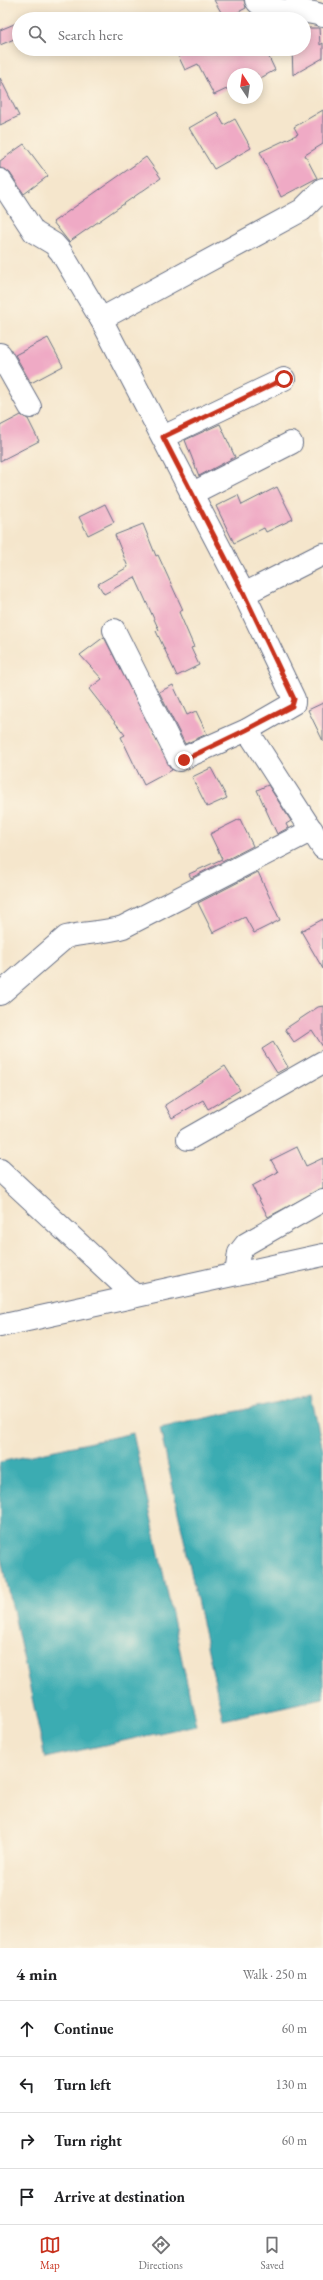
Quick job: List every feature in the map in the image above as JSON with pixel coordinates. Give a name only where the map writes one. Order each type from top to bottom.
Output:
[{"type":"street","points":[[256,0],[258,4],[270,9],[310,11],[323,16]]},
{"type":"street","points":[[0,180],[34,232],[54,244],[61,252],[101,319],[244,594],[294,699],[292,706],[246,730],[179,760],[114,630]]},
{"type":"street","points":[[101,319],[302,210],[323,190]]},
{"type":"street","points":[[0,354],[30,407]]},
{"type":"street","points":[[163,437],[284,379]]},
{"type":"street","points":[[191,494],[291,443]]},
{"type":"street","points":[[244,594],[323,554]]},
{"type":"street","points":[[0,994],[66,937],[77,934],[106,932],[123,927],[317,831],[246,730]]},
{"type":"street","points":[[188,1139],[323,1062]]},
{"type":"street","points":[[0,1170],[135,1296]]},
{"type":"street","points":[[236,1274],[239,1253],[246,1244],[323,1200]]},
{"type":"street","points":[[0,1326],[323,1256]]},
{"type":"water","points":[[311,1395],[323,1450],[323,1698],[223,1720],[160,1428]]},
{"type":"water","points":[[133,1433],[196,1725],[45,1758],[0,1550],[0,1462]]},
{"type":"building","points":[[214,0],[244,0],[246,8],[238,12],[221,12]]},
{"type":"building","points":[[12,25],[12,40],[0,45],[0,30]]},
{"type":"building","points":[[311,28],[319,28],[320,45],[323,43],[323,58],[293,75],[292,56],[311,56]]},
{"type":"building","points":[[178,56],[268,56],[275,70],[263,77],[263,68],[227,68],[227,89],[214,95],[198,64],[185,70]]},
{"type":"building","points":[[0,78],[19,116],[0,125]]},
{"type":"building","points":[[323,110],[323,144],[305,155],[317,178],[281,197],[260,152],[298,134],[294,127]]},
{"type":"building","points":[[217,112],[224,125],[235,119],[251,148],[214,169],[189,128]]},
{"type":"building","points":[[24,144],[48,176],[24,194],[10,173],[0,168],[0,161]]},
{"type":"building","points":[[146,157],[161,178],[69,242],[53,222]]},
{"type":"building","points":[[48,338],[63,366],[31,383],[15,355]]},
{"type":"building","points":[[21,415],[28,419],[39,441],[0,461],[0,426]]},
{"type":"building","points":[[220,424],[235,457],[199,476],[185,440]]},
{"type":"building","points":[[277,487],[293,519],[266,532],[264,528],[234,543],[216,506],[238,495],[242,505]]},
{"type":"building","points":[[105,504],[114,522],[88,535],[79,517]]},
{"type":"building","points":[[143,524],[156,556],[158,555],[183,610],[179,612],[194,647],[191,648],[199,665],[177,676],[156,631],[159,630],[135,577],[104,594],[98,584],[128,567],[115,535]]},
{"type":"building","points":[[104,637],[172,770],[144,785],[121,737],[125,735],[89,689],[102,679],[80,655]]},
{"type":"building","points":[[173,685],[187,715],[196,711],[207,734],[185,744],[159,692]]},
{"type":"building","points":[[323,703],[323,741],[308,710]]},
{"type":"building","points":[[211,768],[227,798],[207,807],[192,777]]},
{"type":"building","points":[[268,785],[291,821],[286,824],[288,828],[277,834],[257,790]]},
{"type":"building","points":[[240,819],[253,846],[191,878],[189,874],[222,859],[210,834]]},
{"type":"building","points":[[258,872],[280,920],[254,933],[245,917],[213,933],[198,903]]},
{"type":"building","points":[[323,919],[323,969],[301,931]]},
{"type":"building","points":[[323,1006],[323,1047],[312,1030],[294,1042],[285,1029],[318,1007]]},
{"type":"building","points":[[273,1042],[288,1067],[277,1073],[262,1049]]},
{"type":"building","points":[[225,1066],[240,1090],[208,1109],[203,1100],[172,1118],[165,1105]]},
{"type":"building","points":[[297,1147],[306,1166],[323,1158],[323,1188],[268,1217],[252,1186],[278,1172],[271,1160]]},
{"type":"route","points":[[184,760],[292,706],[294,699],[244,594],[191,494],[163,437],[284,379]]}]
